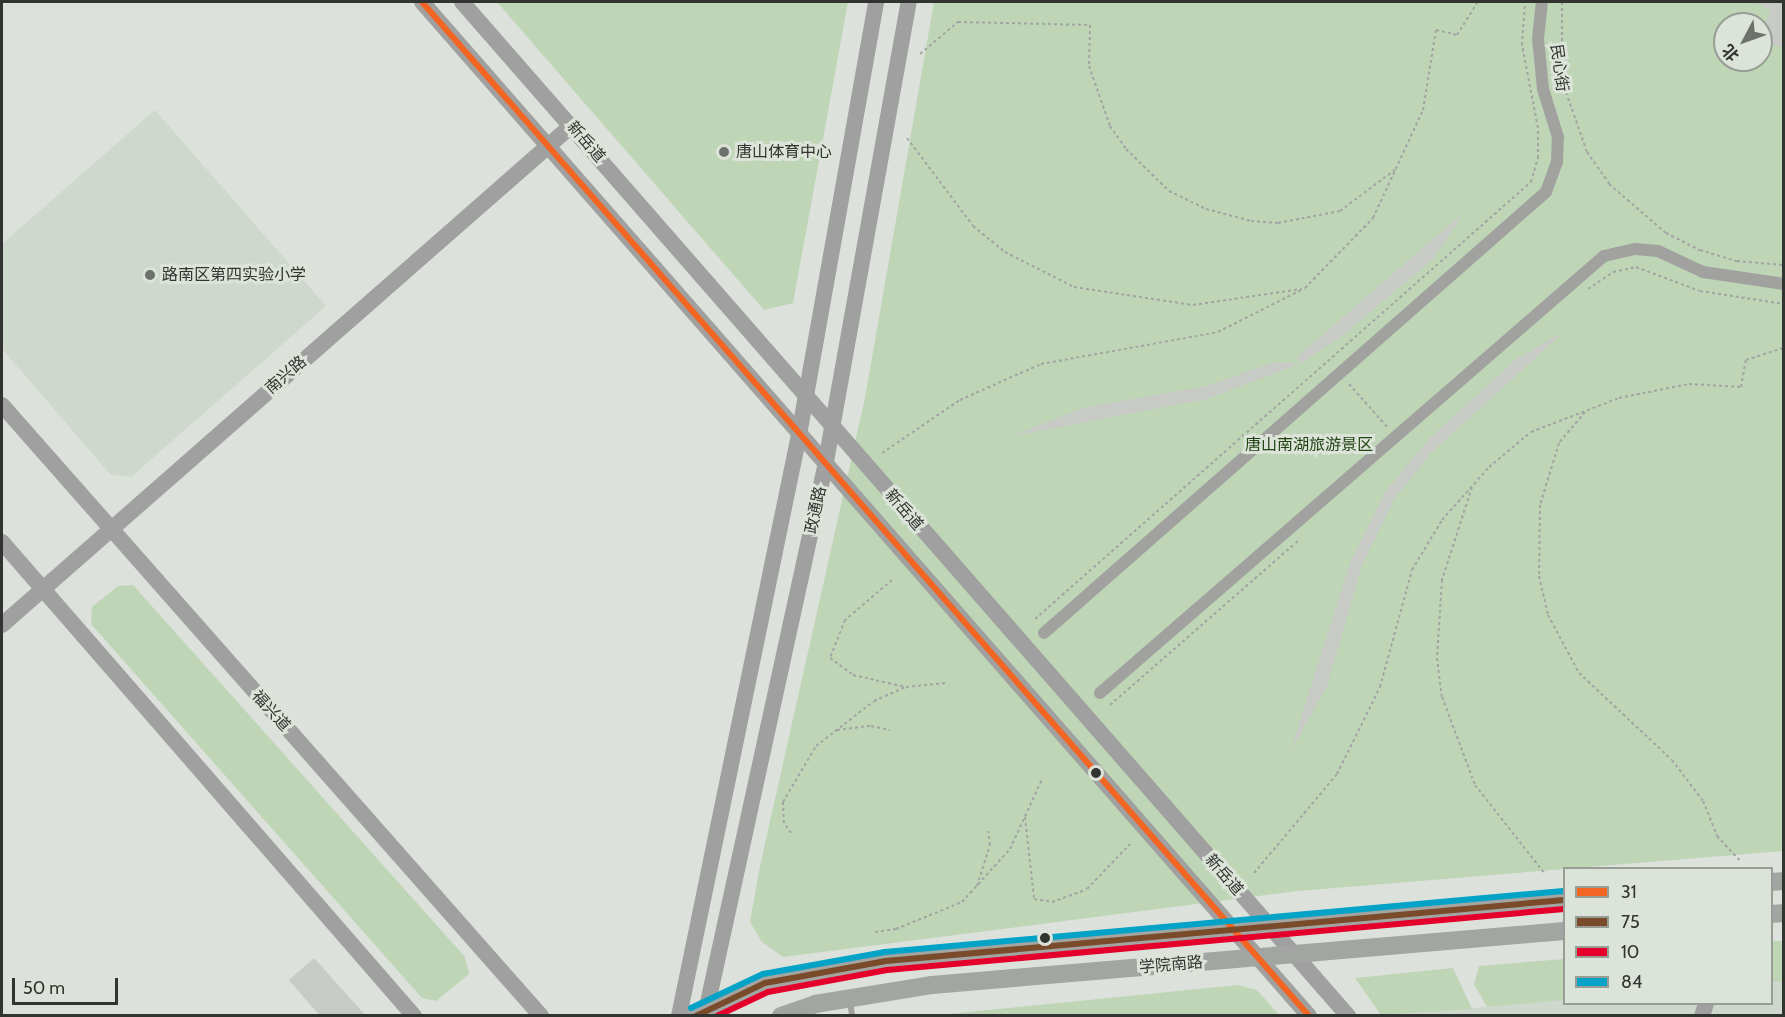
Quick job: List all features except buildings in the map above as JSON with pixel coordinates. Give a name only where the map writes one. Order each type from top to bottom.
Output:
[{"type":"main road","name":"新岳道","points":[[422,2],[825,467],[1233,927],[1309,1016]]},
{"type":"main road","name":"新岳道","points":[[462,2],[1348,1016]]},
{"type":"main road","name":"政通路","points":[[679,1016],[799,435],[804,391],[876,2]]},
{"type":"main road","name":"政通路","points":[[703,1013],[825,467],[909,2]]},
{"type":"main road","name":"南兴路","points":[[2,625],[571,126]]},
{"type":"main road","name":"福兴道","points":[[2,405],[541,1016]]},
{"type":"main road","points":[[2,542],[414,1016]]},
{"type":"main road","name":"学院南路","points":[[703,1013],[765,983],[821,971],[1233,927],[1269,926],[1563,900]]},
{"type":"main road","name":"学院南路","points":[[781,1016],[850,1006],[932,985],[1563,931]]},
{"type":"street","name":"民心街","points":[[1340,373],[1540,199],[1553,178],[1557,137],[1543,89],[1538,39],[1542,2]]},
{"type":"street","points":[[1100,693],[1588,267],[1619,251],[1658,251],[1703,272],[1784,284]]},
{"type":"street","points":[[1044,633],[1340,373]]},
{"type":"path","points":[[882,453],[960,400],[1041,364],[1218,332],[1305,288],[1358,238],[1398,167],[1423,110],[1436,30],[1457,35],[1479,2]]},
{"type":"path","points":[[1035,619],[1531,182],[1538,137],[1522,45],[1525,2]]},
{"type":"path","points":[[1562,2],[1562,81],[1575,126],[1609,184],[1658,228],[1700,250],[1737,261],[1784,265]]},
{"type":"path","points":[[920,54],[958,22],[1090,25],[1089,66],[1110,126],[1126,149],[1168,191],[1206,209],[1251,221],[1278,223],[1340,211],[1398,167]]},
{"type":"path","points":[[907,138],[973,226],[1005,252],[1074,287],[1193,305],[1305,288]]},
{"type":"path","points":[[1584,292],[1613,272],[1636,267],[1700,291],[1784,304]]},
{"type":"path","points":[[1254,873],[1285,842],[1342,765],[1380,687],[1412,570],[1438,526],[1473,486],[1531,432],[1586,410],[1656,387],[1741,387],[1746,360],[1784,348]]},
{"type":"path","points":[[1329,361],[1395,436]]},
{"type":"path","points":[[1586,410],[1559,443],[1540,505],[1539,576],[1548,615],[1579,673],[1672,759],[1703,801],[1717,836],[1740,861]]},
{"type":"path","points":[[1473,486],[1442,580],[1437,658],[1442,697],[1474,785],[1545,874]]},
{"type":"path","points":[[1110,705],[1307,533]]},
{"type":"path","points":[[892,580],[852,612],[830,658],[853,675],[906,687],[946,683]]},
{"type":"path","points":[[791,833],[784,823],[783,802],[808,757],[861,708],[906,687]]},
{"type":"path","points":[[837,730],[871,726],[890,730]]},
{"type":"path","points":[[875,932],[951,909],[998,867],[1042,779]]},
{"type":"path","points":[[1025,817],[1034,899],[1052,902],[1087,889],[1130,844]]},
{"type":"path","points":[[976,886],[990,845],[988,831]]},
{"type":"shaded area","name":"路南区第四实验小学","points":[[155,110],[326,306],[131,477],[111,475],[2,349],[2,244]]},
{"type":"shaded area","points":[[1783,982],[1783,1015],[1382,1016],[1563,1000],[1563,1005],[1773,1005],[1773,983]]},
{"type":"green space","name":"唐山体育中心","points":[[497,2],[848,2],[793,303],[764,310]]},
{"type":"green space","name":"唐山南湖旅游景区","points":[[934,2],[1783,2],[1783,851],[1589,867],[1563,867],[1563,869],[1298,891],[783,957],[762,942],[750,922],[760,866],[865,398]]},
{"type":"green space","points":[[133,585],[465,957],[469,974],[436,1001],[422,998],[91,624],[92,607],[118,586]]},
{"type":"green space","points":[[1773,941],[1783,941],[1783,982],[1773,982]]},
{"type":"green space","points":[[1563,959],[1563,1000],[1487,1007],[1474,984],[1479,966]]},
{"type":"green space","points":[[1453,968],[1472,1009],[1381,1015],[1355,978]]},
{"type":"green space","points":[[1238,985],[1257,990],[1279,1015],[939,1015]]},
{"type":"transit line","name":"31","points":[[422,2],[1309,1016]]},
{"type":"transit line","name":"84","points":[[691,1008],[763,974],[885,952],[1563,891]]},
{"type":"transit line","name":"75","points":[[696,1016],[765,983],[886,961],[1563,900]]},
{"type":"transit line","name":"10","points":[[717,1016],[768,992],[887,970],[1563,909]]},
{"type":"place","name":"唐山体育中心","points":[[724,152]]},
{"type":"place","name":"路南区第四实验小学","points":[[150,275]]}]
